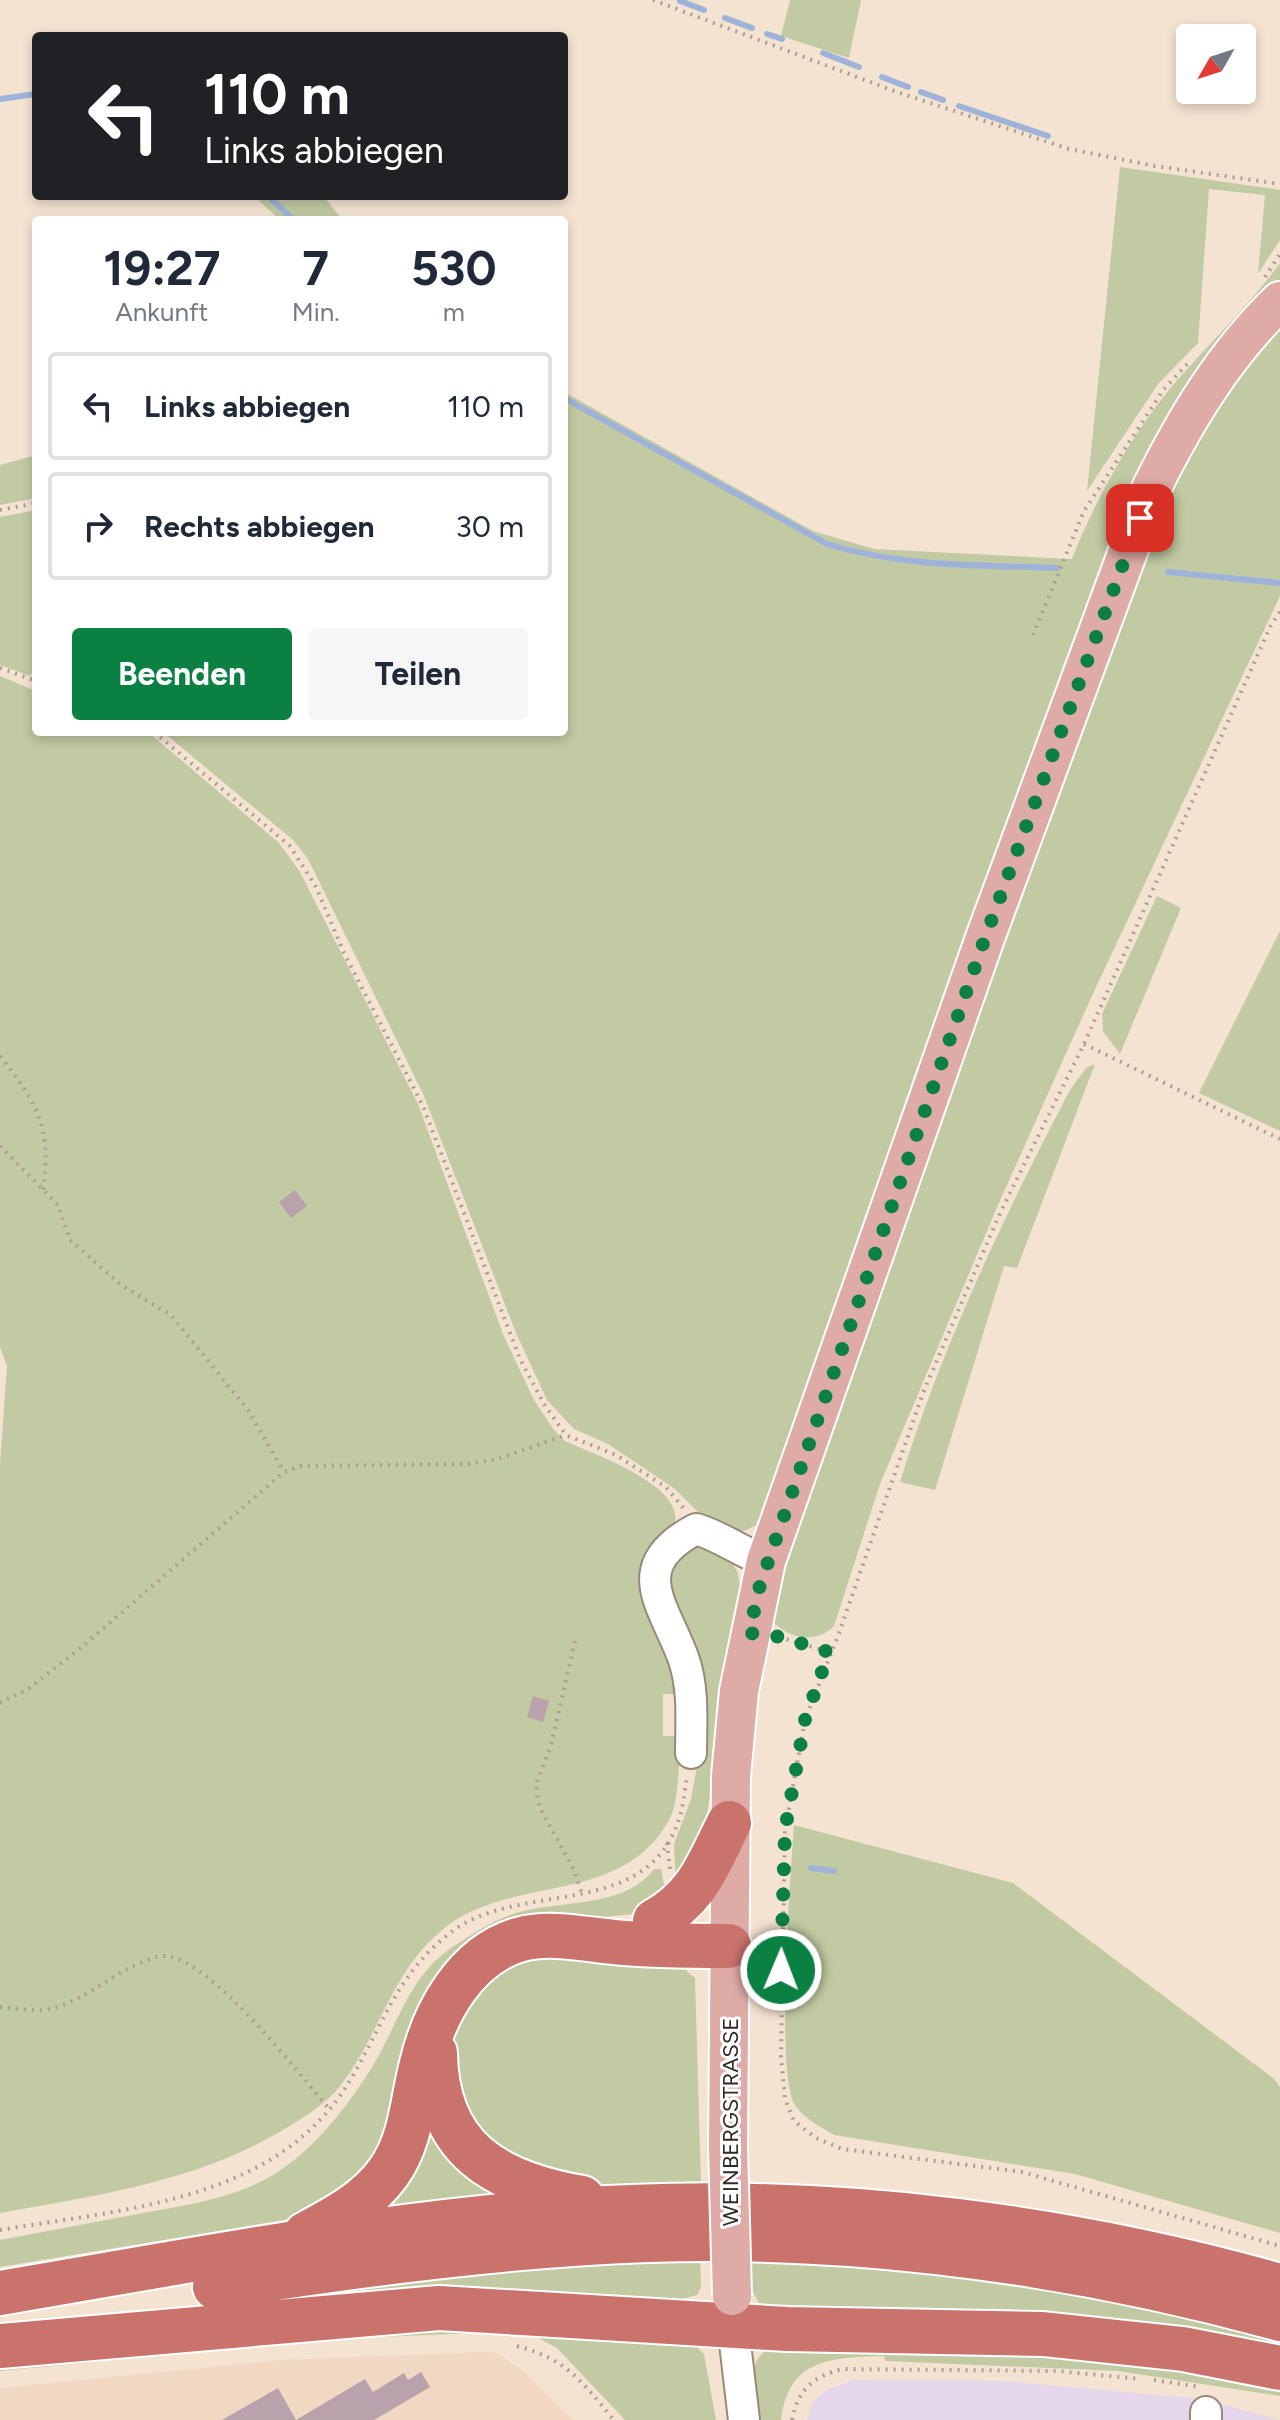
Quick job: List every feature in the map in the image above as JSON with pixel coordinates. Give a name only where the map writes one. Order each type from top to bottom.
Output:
[{"type":"highway","points":[[655,1921],[684,1903],[695,1889],[729,1823]]},
{"type":"highway","points":[[287,2244],[351,2208],[389,2172],[406,2135],[422,2063],[447,1998],[464,1976],[500,1947],[521,1939],[568,1936],[612,1925],[655,1921],[729,1932]]},
{"type":"highway","points":[[568,1936],[615,1942],[729,1932]]},
{"type":"highway","points":[[434,2030],[438,2093],[445,2114],[470,2152],[509,2179],[535,2189],[627,2207]]},
{"type":"highway","points":[[0,2293],[287,2244],[442,2223],[627,2207],[798,2209],[996,2226],[1120,2247],[1280,2286]]},
{"type":"highway","points":[[0,2323],[346,2267],[480,2251],[663,2240],[798,2241],[940,2252],[1119,2280],[1280,2319]]},
{"type":"highway","points":[[0,2346],[439,2308],[732,2311],[1072,2337],[1183,2349],[1280,2368]]},
{"type":"main road","name":"WEINBERGSTRASSE","points":[[732,2311],[728,2146],[731,1776],[749,1633],[766,1561],[985,938],[1151,489],[1181,427],[1220,370],[1280,301]]},
{"type":"street","points":[[691,1753],[689,1681],[683,1658],[658,1606],[655,1576],[664,1552],[674,1540],[696,1529],[722,1536],[744,1554],[766,1561]]},
{"type":"street","name":"WEINBERGSTRASSE","points":[[732,2311],[744,2420]]},
{"type":"path","points":[[653,0],[894,91],[1069,149],[1155,166],[1280,184]]},
{"type":"path","points":[[0,510],[32,504]]},
{"type":"path","points":[[1280,612],[1271,625],[1084,1044],[1000,1213],[923,1393],[839,1633],[805,1720],[785,1830],[781,2057],[785,2099],[794,2121],[816,2138],[842,2149],[1022,2172],[1280,2246]]},
{"type":"path","points":[[0,668],[32,680]]},
{"type":"path","points":[[159,736],[290,846],[316,887],[344,953],[423,1106],[520,1359],[566,1435],[616,1455],[666,1487],[696,1529]]},
{"type":"path","points":[[1084,1044],[1280,1139]]},
{"type":"path","points":[[0,1056],[29,1093],[42,1124],[48,1154],[43,1191]]},
{"type":"path","points":[[0,1146],[58,1205],[70,1240],[121,1285],[171,1315],[248,1410],[284,1472]]},
{"type":"path","points":[[0,1703],[28,1689],[83,1646],[284,1472],[301,1466],[468,1464],[498,1459],[566,1435]]},
{"type":"path","points":[[749,1633],[781,1637],[829,1652]]},
{"type":"path","points":[[575,1641],[551,1745],[536,1785],[539,1806],[574,1870],[582,1895]]},
{"type":"path","points":[[667,1843],[680,1817],[691,1753]]},
{"type":"path","points":[[0,2007],[43,2010],[72,2001],[139,1964],[164,1956],[184,1962],[214,1982],[254,2022],[330,2110],[283,2154],[254,2172],[209,2189],[121,2210],[0,2230]]},
{"type":"path","points":[[505,2342],[551,2355],[583,2383],[614,2420]]},
{"type":"path","points":[[792,2420],[799,2395],[808,2384],[819,2375],[842,2369],[1057,2371],[1208,2407]]},
{"type":"shaded area","points":[[497,2353],[526,2373],[573,2420],[0,2420],[0,2388],[281,2360]]},
{"type":"shaded area","points":[[854,2380],[1004,2381],[1202,2399],[1280,2420],[807,2420],[813,2402],[828,2389]]},
{"type":"green space","points":[[790,0],[861,0],[849,58],[781,36]]},
{"type":"green space","points":[[1120,167],[1280,190],[1280,240],[1258,274],[1265,195],[1209,189],[1198,343],[1158,384],[1087,491]]},
{"type":"green space","points":[[258,200],[326,200],[340,216],[276,216]]},
{"type":"green space","points":[[1280,263],[1280,286],[1200,369],[1163,426],[1121,514],[762,1523],[741,1532],[714,1528],[675,1489],[608,1444],[574,1429],[547,1400],[516,1333],[424,1096],[308,859],[293,840],[168,736],[568,736],[568,394],[813,531],[874,549],[1072,559],[1103,490],[1143,424],[1174,384]]},
{"type":"green space","points":[[1280,322],[1280,596],[1090,1000],[998,1205],[880,1484],[834,1626],[818,1636],[800,1637],[783,1630],[769,1618],[784,1543],[1165,503],[1225,387]]},
{"type":"green space","points":[[32,456],[32,499],[0,505],[0,465]]},
{"type":"green space","points":[[32,511],[30,676],[0,665],[0,517]]},
{"type":"green space","points":[[0,676],[32,689],[32,736],[153,736],[279,843],[300,872],[418,1104],[503,1334],[534,1400],[565,1441],[614,1462],[651,1483],[665,1495],[673,1508],[675,1522],[653,1560],[681,1694],[663,1694],[663,1736],[681,1736],[677,1792],[672,1813],[649,1847],[624,1866],[596,1878],[504,1900],[475,1910],[447,1926],[412,1962],[340,2086],[309,2114],[254,2146],[184,2173],[112,2192],[0,2213],[0,1465],[7,1366],[0,1347]]},
{"type":"green space","points":[[1157,896],[1181,908],[1120,1054],[1103,1031],[1102,1014]]},
{"type":"green space","points":[[1280,931],[1280,1131],[1199,1093]]},
{"type":"green space","points":[[1095,1064],[1017,1268],[1004,1266],[935,1490],[900,1482],[935,1381],[998,1234],[1070,1090],[1086,1068]]},
{"type":"green space","points":[[702,1544],[729,1558],[738,1573],[742,1600],[717,1722],[711,1791],[700,1852],[676,1884],[674,1844],[691,1799],[698,1761],[663,1577],[675,1555]]},
{"type":"green space","points":[[794,1825],[1013,1883],[1273,2078],[1280,2087],[1280,2233],[1075,2174],[834,2135],[807,2118],[795,2105],[789,2086],[786,2055],[786,1971]]},
{"type":"green space","points":[[654,1869],[661,1869],[668,1905],[652,1912],[526,1925],[495,1935],[394,2140],[327,2209],[290,2219],[0,2267],[0,2240],[203,2201],[251,2186],[281,2170],[310,2147],[346,2105],[377,2058],[413,1989],[424,1973],[454,1946],[505,1917],[625,1891],[641,1882]]},
{"type":"green space","points":[[667,1954],[695,1978],[701,2184],[563,2186],[487,2157],[442,2072],[462,1996],[512,1955]]},
{"type":"green space","points":[[426,2100],[508,2197],[363,2213]]},
{"type":"green space","points":[[700,2256],[701,2287],[697,2295],[682,2299],[680,2304],[32,2335],[216,2304],[514,2267]]},
{"type":"green space","points":[[750,2260],[951,2276],[1018,2284],[1150,2307],[1280,2341],[1280,2357],[762,2308],[751,2289]]},
{"type":"green space","points":[[335,2323],[692,2342],[704,2354],[716,2420],[625,2420],[557,2348],[533,2335],[473,2333],[337,2339],[0,2371],[0,2354]]},
{"type":"green space","points":[[799,2335],[1280,2376],[1280,2396],[1118,2371],[885,2361],[884,2356],[847,2358],[816,2365],[793,2384],[781,2420],[758,2420],[753,2375],[755,2365],[768,2349]]},
{"type":"building","points":[[295,1190],[307,1206],[291,1218],[279,1202]]},
{"type":"building","points":[[533,1696],[549,1701],[543,1722],[527,1717]]},
{"type":"building","points":[[421,2372],[430,2387],[374,2420],[296,2420],[365,2379],[373,2392],[404,2373],[408,2380]]},
{"type":"building","points":[[278,2388],[296,2420],[222,2420]]},
{"type":"waterway","points":[[680,1],[704,10]]},
{"type":"waterway","points":[[725,18],[752,28]]},
{"type":"waterway","points":[[767,34],[782,39]]},
{"type":"waterway","points":[[823,53],[859,67]]},
{"type":"waterway","points":[[882,77],[908,87]]},
{"type":"waterway","points":[[921,92],[943,100]]},
{"type":"waterway","points":[[0,99],[32,95]]},
{"type":"waterway","points":[[959,106],[1048,136]]},
{"type":"waterway","points":[[272,200],[290,216]]},
{"type":"waterway","points":[[568,400],[827,544],[912,561],[1057,568]]},
{"type":"waterway","points":[[1168,572],[1280,583]]},
{"type":"waterway","points":[[811,1868],[834,1871]]},
{"type":"route","points":[[781,1970],[785,1830],[805,1720],[829,1652],[781,1637],[749,1633],[760,1585],[985,938],[1140,518]]}]
